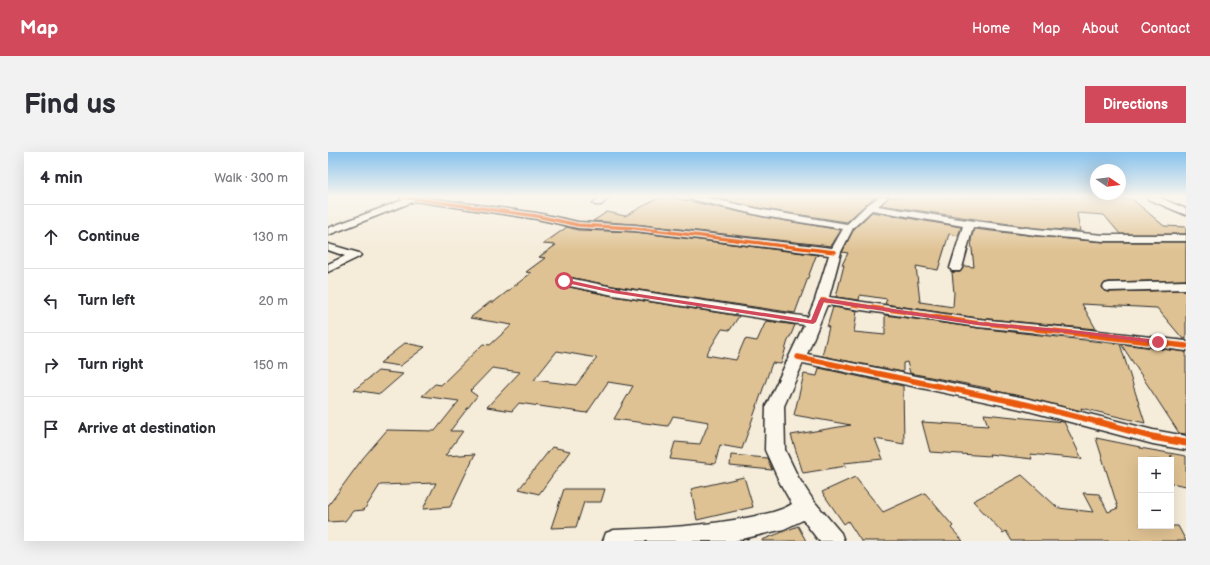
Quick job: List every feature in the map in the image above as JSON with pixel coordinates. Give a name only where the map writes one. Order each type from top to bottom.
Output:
[{"type":"street","points":[[328,232],[371,215]]},
{"type":"street","points":[[531,215],[578,225],[635,228],[835,252]]},
{"type":"street","points":[[781,215],[849,227]]},
{"type":"street","points":[[833,541],[805,507],[790,483],[775,450],[775,406],[822,300],[835,252],[849,227],[861,215]]},
{"type":"street","points":[[917,215],[969,224],[1092,237],[1186,238]]},
{"type":"street","points":[[956,268],[969,224]]},
{"type":"street","points":[[328,247],[355,255],[328,268]]},
{"type":"street","points":[[564,281],[613,292],[813,322]]},
{"type":"street","points":[[1109,287],[1186,285]]},
{"type":"street","points":[[822,300],[978,323],[1081,332],[1186,346]]},
{"type":"street","points":[[798,357],[986,395],[1059,412],[1155,438],[1186,443]]},
{"type":"street","points":[[614,541],[665,538],[733,530],[785,519],[805,507]]},
{"type":"building","points":[[602,215],[754,215],[841,230],[831,246],[635,224],[593,221]]},
{"type":"building","points":[[803,215],[854,215],[847,222]]},
{"type":"building","points":[[869,215],[891,215],[961,227],[958,236],[949,234],[938,270],[916,266],[920,302],[953,307],[954,293],[952,272],[960,272],[964,266],[974,267],[971,240],[974,229],[1104,242],[1186,242],[1186,280],[1109,282],[1102,286],[1104,291],[1109,292],[1186,290],[1186,339],[1183,339],[1157,308],[1082,304],[1096,329],[978,318],[885,304],[887,299],[860,295],[859,300],[836,297],[844,265],[842,265],[848,253],[842,252],[854,229]]},
{"type":"building","points":[[949,215],[1077,215],[1080,231],[1036,228]]},
{"type":"building","points":[[1104,215],[1151,215],[1164,226],[1186,227],[1186,234],[1120,234]]},
{"type":"building","points":[[567,227],[578,230],[635,232],[819,255],[816,256],[795,313],[613,286],[564,276],[557,280],[560,285],[613,296],[739,316],[730,330],[722,329],[706,355],[736,360],[745,339],[757,341],[766,321],[795,325],[789,337],[781,364],[772,363],[742,449],[720,445],[715,464],[670,459],[675,442],[700,444],[709,422],[673,416],[668,426],[614,419],[633,386],[608,382],[587,413],[519,403],[512,411],[487,407],[520,372],[492,368],[470,391],[477,396],[450,431],[463,431],[445,456],[475,454],[450,507],[423,509],[436,483],[380,485],[364,510],[353,511],[345,521],[328,522],[328,506],[363,458],[387,430],[435,431],[459,401],[422,396],[435,384],[441,385],[483,344],[490,345],[512,325],[470,318],[490,302],[494,302],[531,273],[526,272],[545,258],[539,257],[556,245],[543,244]],"holes":[[[557,351],[597,358],[576,385],[534,380]]]},
{"type":"building","points":[[833,307],[857,311],[854,332],[885,335],[885,315],[978,328],[1120,344],[1145,423],[1081,408],[1082,411],[992,389],[910,373],[907,362],[903,363],[903,372],[822,356],[829,327],[827,327]]},
{"type":"building","points":[[405,343],[425,347],[400,366],[380,363]]},
{"type":"building","points":[[1121,344],[1186,352],[1186,434],[1179,433]]},
{"type":"building","points":[[819,368],[903,386],[904,444],[875,439],[883,459],[844,463],[846,466],[803,473],[791,435],[851,425],[794,415],[804,374],[817,376]]},
{"type":"building","points":[[378,371],[403,374],[380,394],[354,390]]},
{"type":"building","points":[[984,414],[1064,422],[1082,459],[1030,454],[1032,459],[989,454],[990,456],[930,452],[922,422],[988,426]]},
{"type":"building","points":[[1096,438],[1186,456],[1186,486],[1174,484],[1174,457],[1138,457],[1138,529],[1174,529],[1174,526],[1178,526],[1186,541],[1012,541],[1006,531],[1003,533],[973,501],[1022,475],[1058,508],[1093,512],[1083,493],[1099,494],[1108,512],[1118,508]]},
{"type":"building","points":[[552,447],[570,451],[539,494],[519,489]]},
{"type":"building","points":[[731,455],[767,458],[772,470],[730,466]]},
{"type":"building","points":[[744,477],[753,507],[697,520],[691,489]]},
{"type":"building","points":[[855,477],[883,512],[925,493],[953,526],[951,528],[963,541],[861,541],[848,521],[844,524],[822,492]]},
{"type":"building","points":[[564,489],[605,489],[601,502],[584,502],[576,527],[551,528]]},
{"type":"building","points":[[798,526],[806,541],[762,541],[762,540]]},
{"type":"cycle path","points":[[531,215],[578,225],[635,228],[835,252]]},
{"type":"cycle path","points":[[822,300],[978,323],[1081,333],[1186,346]]},
{"type":"cycle path","points":[[798,357],[1025,404],[1073,415],[1153,437],[1186,443]]},
{"type":"route","points":[[564,281],[613,292],[813,322],[822,300],[978,323],[1081,332],[1158,342]]}]
